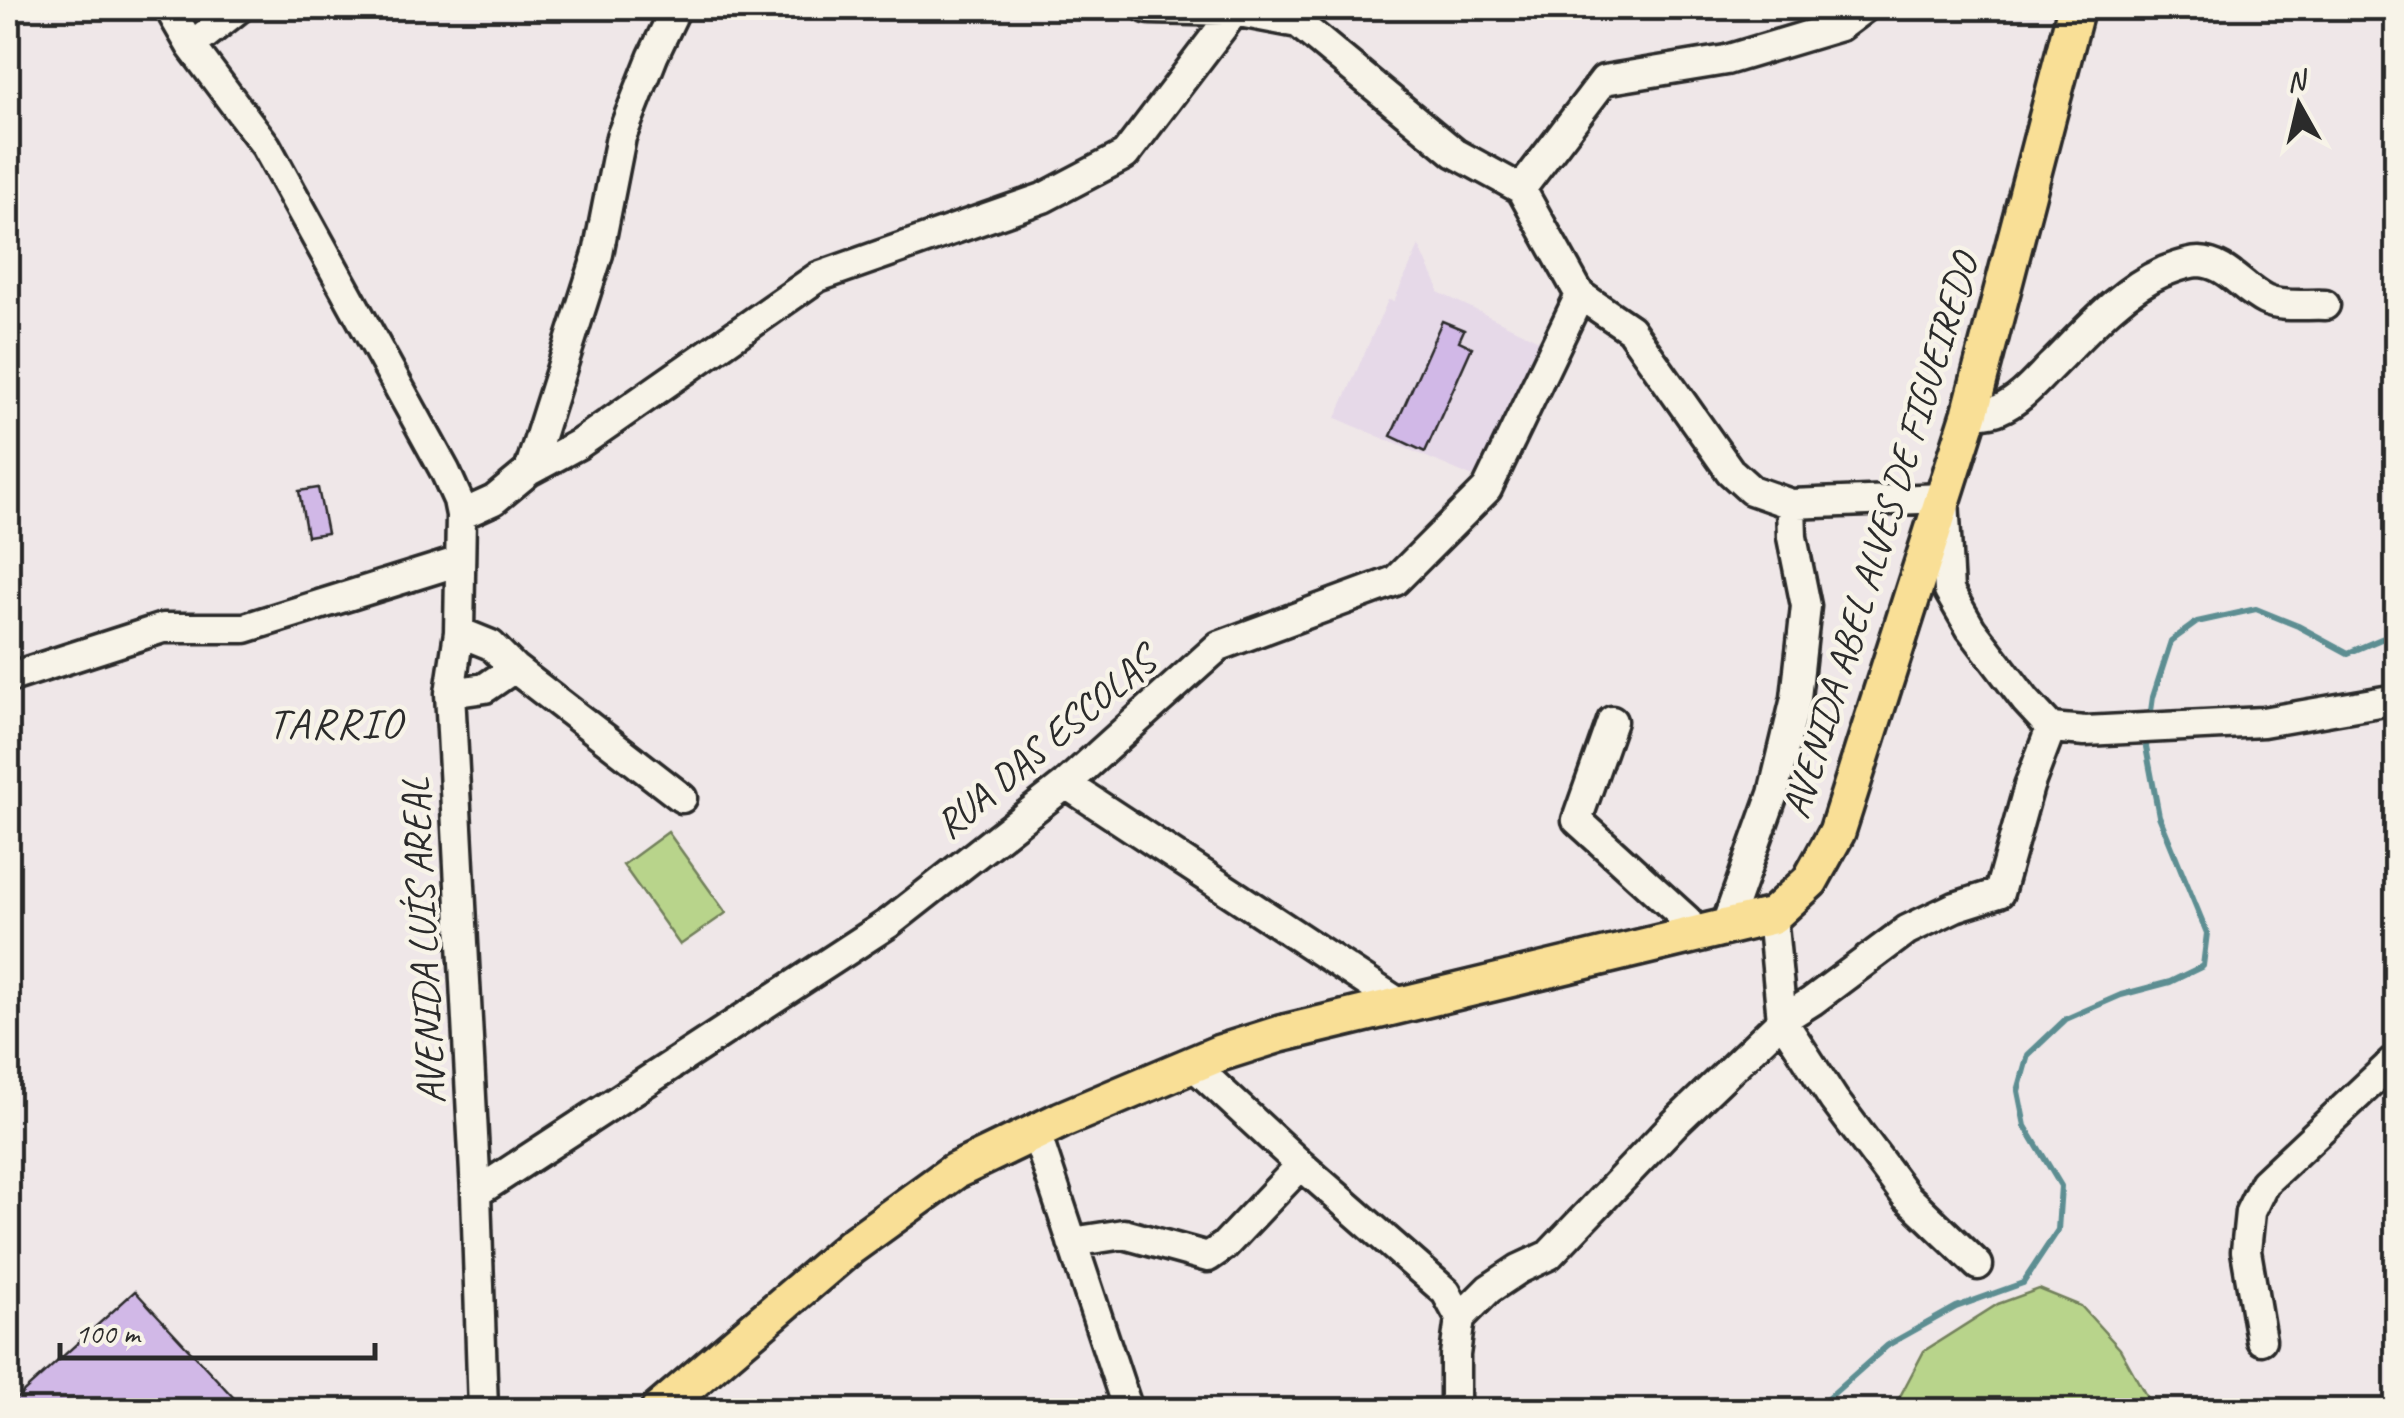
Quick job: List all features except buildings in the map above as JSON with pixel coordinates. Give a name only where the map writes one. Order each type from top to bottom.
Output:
[{"type":"main road","name":"AVENIDA ABEL ALVES DE FIGUEIREDO","points":[[659,1410],[850,1247],[955,1171],[1036,1132],[1193,1064],[1280,1034],[1772,916],[1810,881],[1837,832],[1970,414],[2076,8]]},
{"type":"street","name":"AVENIDA LUÍS AREAL","points":[[169,8],[190,46],[266,146],[458,500],[459,632],[450,693],[484,1410]]},
{"type":"street","points":[[190,46],[239,8]]},
{"type":"street","points":[[528,472],[598,254],[621,137],[676,8]]},
{"type":"street","points":[[1146,8],[1236,9],[1298,22],[1455,153],[1521,189],[1580,295],[1630,329],[1730,472],[1751,490],[1791,504],[1944,498],[1949,591],[1972,629],[2051,728],[2263,722],[2396,699]]},
{"type":"street","points":[[1521,189],[1604,80],[1726,60],[1840,26],[1864,8]]},
{"type":"street","points":[[461,515],[494,500],[528,472],[579,444],[818,277],[1043,198],[1126,154],[1236,9]]},
{"type":"street","points":[[1970,414],[2001,409],[2023,395],[2124,296],[2148,279],[2178,266],[2198,262],[2217,266],[2273,302],[2326,305]]},
{"type":"street","name":"RUA DAS ESCOLAS","points":[[476,1193],[889,924],[1066,784],[1219,646],[1395,581],[1487,489],[1580,295]]},
{"type":"street","points":[[1726,928],[1773,794],[1796,698],[1806,606],[1792,537],[1791,504]]},
{"type":"street","points":[[8,678],[163,628],[246,628],[460,562]]},
{"type":"street","points":[[459,632],[491,644],[514,668],[682,798]]},
{"type":"street","points":[[450,693],[485,688],[514,668]]},
{"type":"street","points":[[1612,721],[1576,820],[1686,920],[1690,937]]},
{"type":"street","points":[[1454,1410],[1454,1355],[1460,1318],[1489,1289],[1549,1254],[1674,1124],[1782,1020],[1907,930],[1999,893],[2029,786],[2051,728]]},
{"type":"street","points":[[1066,784],[1402,1005]]},
{"type":"street","points":[[1772,916],[1782,1020],[1834,1100],[1906,1196],[1978,1265]]},
{"type":"street","points":[[2260,1340],[2246,1252],[2250,1212],[2264,1184],[2396,1058]]},
{"type":"street","points":[[1193,1064],[1446,1292],[1460,1318]]},
{"type":"street","points":[[1036,1132],[1128,1410]]},
{"type":"street","points":[[1072,1242],[1124,1234],[1208,1258],[1301,1165]]},
{"type":"shaded area","points":[[1419,246],[1438,292],[1543,342],[1480,477],[1336,418],[1388,300],[1394,301]]},
{"type":"green space","points":[[668,832],[726,913],[680,945],[623,865]]},
{"type":"green space","points":[[2039,1289],[2081,1306],[2120,1349],[2154,1410],[1886,1410],[1897,1402],[1924,1351],[1998,1304]]},
{"type":"waterway","points":[[2150,718],[2171,641],[2197,622],[2256,609],[2348,653],[2396,630]]},
{"type":"waterway","points":[[1815,1410],[1888,1345],[1956,1307],[2023,1283],[2058,1230],[2061,1186],[2025,1126],[2018,1091],[2028,1055],[2066,1019],[2121,995],[2170,982],[2203,966],[2207,933],[2159,816],[2146,747],[2148,736]]},
{"type":"district","name":"TARRIO","points":[[336,723]]}]
